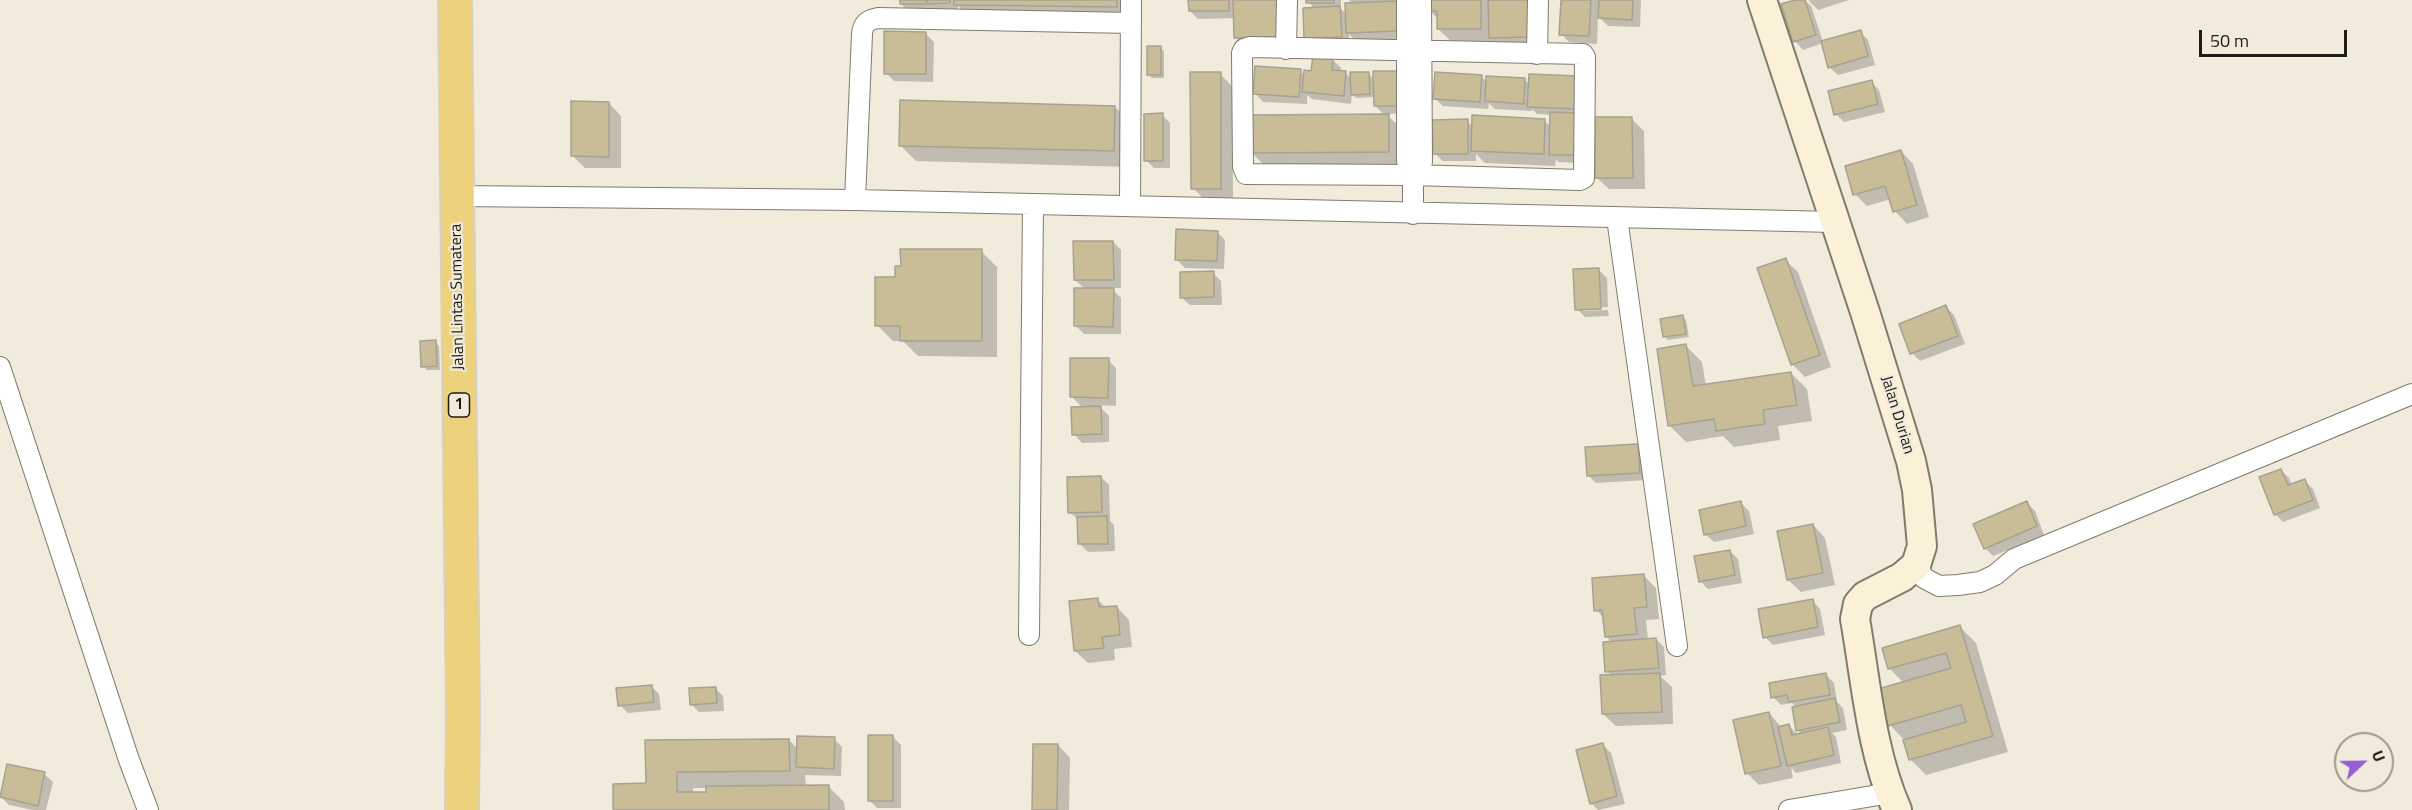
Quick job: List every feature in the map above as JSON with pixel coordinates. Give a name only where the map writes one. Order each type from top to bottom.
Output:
[{"type":"highway","name":"Jalan Lintas Sumatera","points":[[455,0],[463,712],[462,810]]},
{"type":"street","points":[[1130,206],[1131,0]]},
{"type":"street","points":[[1286,49],[1287,0]]},
{"type":"street","points":[[1407,0],[1414,51]]},
{"type":"street","points":[[1413,214],[1413,175],[1407,161],[1414,51],[1421,0]]},
{"type":"street","points":[[1537,54],[1538,0]]},
{"type":"street","name":"Jalan Durian","points":[[1762,0],[1911,461],[1917,490],[1922,546],[1916,565]]},
{"type":"street","points":[[855,200],[862,34],[863,26],[869,20],[889,18],[1131,23]]},
{"type":"street","points":[[1250,47],[1286,49],[1583,54],[1585,57],[1584,178],[1580,180],[1244,172],[1242,53],[1250,47]]},
{"type":"street","points":[[457,196],[855,200],[1835,222]]},
{"type":"street","points":[[1029,635],[1033,204]]},
{"type":"street","points":[[1617,218],[1677,646]]},
{"type":"street","points":[[0,367],[129,760],[148,810]]},
{"type":"street","points":[[1789,810],[1894,802],[1875,735],[1855,619],[1858,604],[1865,596],[1902,577],[1916,565],[1924,578],[1939,586],[1980,582],[2023,555],[2412,394]]},
{"type":"building","points":[[900,0],[927,0],[927,4],[900,4]]},
{"type":"building","points":[[927,0],[950,0],[950,3],[927,4]]},
{"type":"building","points":[[954,0],[1117,0],[1117,7],[954,5]]},
{"type":"building","points":[[1188,0],[1229,0],[1229,11],[1189,11]]},
{"type":"building","points":[[1233,0],[1279,0],[1280,37],[1234,38]]},
{"type":"building","points":[[1306,0],[1334,0],[1334,3],[1306,3]]},
{"type":"building","points":[[1428,0],[1481,0],[1481,29],[1437,29],[1437,11],[1428,11]]},
{"type":"building","points":[[1488,0],[1531,0],[1532,37],[1489,38]]},
{"type":"building","points":[[1561,0],[1591,0],[1589,36],[1559,35]]},
{"type":"building","points":[[1599,0],[1633,0],[1632,20],[1598,18]]},
{"type":"building","points":[[1805,0],[1816,35],[1793,42],[1781,4]]},
{"type":"building","points":[[1397,1],[1399,31],[1346,33],[1345,3]]},
{"type":"building","points":[[1340,6],[1342,37],[1304,39],[1303,8]]},
{"type":"building","points":[[1861,30],[1868,56],[1828,68],[1821,41]]},
{"type":"building","points":[[884,31],[926,32],[926,74],[884,74]]},
{"type":"building","points":[[1147,46],[1161,46],[1161,75],[1147,75]]},
{"type":"building","points":[[1313,56],[1333,58],[1332,70],[1346,71],[1344,96],[1302,92],[1304,70],[1311,71]]},
{"type":"building","points":[[1255,66],[1301,69],[1299,97],[1253,94]]},
{"type":"building","points":[[1373,71],[1399,71],[1400,106],[1374,106]]},
{"type":"building","points":[[1190,72],[1221,72],[1221,189],[1191,189]]},
{"type":"building","points":[[1350,72],[1369,72],[1370,94],[1351,95]]},
{"type":"building","points":[[1435,72],[1482,75],[1480,102],[1433,99]]},
{"type":"building","points":[[1529,74],[1577,76],[1576,109],[1527,107]]},
{"type":"building","points":[[1486,76],[1525,78],[1524,104],[1485,101]]},
{"type":"building","points":[[1872,80],[1878,104],[1834,115],[1828,91]]},
{"type":"building","points":[[900,100],[1115,106],[1114,151],[899,146]]},
{"type":"building","points":[[571,101],[609,102],[609,157],[571,156]]},
{"type":"building","points":[[1550,112],[1576,113],[1574,155],[1549,155]]},
{"type":"building","points":[[1163,113],[1163,161],[1144,161],[1144,114]]},
{"type":"building","points":[[1389,114],[1389,152],[1250,153],[1250,115]]},
{"type":"building","points":[[1472,115],[1545,119],[1544,154],[1471,151]]},
{"type":"building","points":[[1595,117],[1632,117],[1633,178],[1595,178]]},
{"type":"building","points":[[1468,119],[1468,154],[1433,154],[1432,120]]},
{"type":"building","points":[[1901,150],[1917,205],[1893,212],[1885,186],[1853,195],[1845,166]]},
{"type":"building","points":[[1176,229],[1218,231],[1217,261],[1175,260]]},
{"type":"building","points":[[1073,241],[1113,241],[1114,280],[1074,280]]},
{"type":"building","points":[[900,249],[982,249],[982,341],[900,341],[900,326],[875,326],[875,277],[895,277],[895,266],[901,266]]},
{"type":"building","points":[[1786,258],[1820,355],[1791,365],[1757,268]]},
{"type":"building","points":[[1599,268],[1601,309],[1575,310],[1573,269]]},
{"type":"building","points":[[1214,271],[1214,297],[1180,298],[1180,272]]},
{"type":"building","points":[[1074,288],[1114,288],[1113,327],[1074,326]]},
{"type":"building","points":[[1946,305],[1958,336],[1910,354],[1899,324]]},
{"type":"building","points":[[1683,315],[1686,334],[1663,337],[1660,319]]},
{"type":"building","points":[[436,340],[437,366],[421,367],[420,341]]},
{"type":"building","points":[[1686,344],[1693,386],[1791,372],[1797,405],[1763,410],[1765,424],[1716,431],[1714,419],[1668,426],[1657,349]]},
{"type":"building","points":[[1070,358],[1109,358],[1108,398],[1070,397]]},
{"type":"building","points":[[1101,406],[1102,434],[1072,435],[1071,407]]},
{"type":"building","points":[[1638,444],[1640,473],[1587,476],[1585,447]]},
{"type":"building","points":[[2281,469],[2288,485],[2305,479],[2313,500],[2274,515],[2259,477]]},
{"type":"building","points":[[1101,476],[1102,512],[1068,513],[1067,477]]},
{"type":"building","points":[[1741,501],[1746,526],[1704,535],[1699,510]]},
{"type":"building","points":[[2027,501],[2037,526],[1984,549],[1973,524]]},
{"type":"building","points":[[1107,516],[1108,544],[1078,544],[1077,517]]},
{"type":"building","points":[[1813,524],[1823,573],[1787,580],[1777,531]]},
{"type":"building","points":[[1730,550],[1735,575],[1699,582],[1694,556]]},
{"type":"building","points":[[1644,574],[1647,607],[1634,608],[1637,634],[1605,637],[1602,610],[1594,611],[1592,578]]},
{"type":"building","points":[[1098,598],[1099,607],[1117,606],[1120,635],[1102,637],[1104,648],[1074,651],[1069,601]]},
{"type":"building","points":[[1813,599],[1818,627],[1763,638],[1758,609]]},
{"type":"building","points":[[1960,625],[1993,736],[1909,760],[1903,740],[1966,722],[1961,705],[1888,726],[1878,689],[1951,668],[1946,653],[1888,669],[1882,648]]},
{"type":"building","points":[[1656,638],[1659,668],[1605,672],[1603,642]]},
{"type":"building","points":[[1660,673],[1662,712],[1602,714],[1600,675]]},
{"type":"building","points":[[1826,673],[1830,695],[1789,702],[1787,695],[1771,698],[1769,683]]},
{"type":"building","points":[[652,685],[654,702],[618,706],[616,688]]},
{"type":"building","points":[[716,687],[717,703],[690,705],[689,688]]},
{"type":"building","points":[[1835,698],[1840,722],[1796,731],[1792,707]]},
{"type":"building","points":[[1769,712],[1781,766],[1745,774],[1733,720]]},
{"type":"building","points":[[1789,724],[1792,735],[1828,727],[1834,755],[1787,766],[1778,727]]},
{"type":"building","points":[[868,735],[893,735],[893,801],[868,801]]},
{"type":"building","points":[[797,736],[835,737],[834,769],[796,767]]},
{"type":"building","points":[[789,739],[790,771],[677,772],[677,792],[706,792],[706,786],[829,785],[829,810],[613,810],[613,784],[646,783],[645,740]]},
{"type":"building","points":[[1603,743],[1617,796],[1590,804],[1576,750]]},
{"type":"building","points":[[1033,744],[1058,744],[1057,810],[1032,810]]},
{"type":"building","points":[[7,764],[45,772],[38,806],[0,797]]}]
